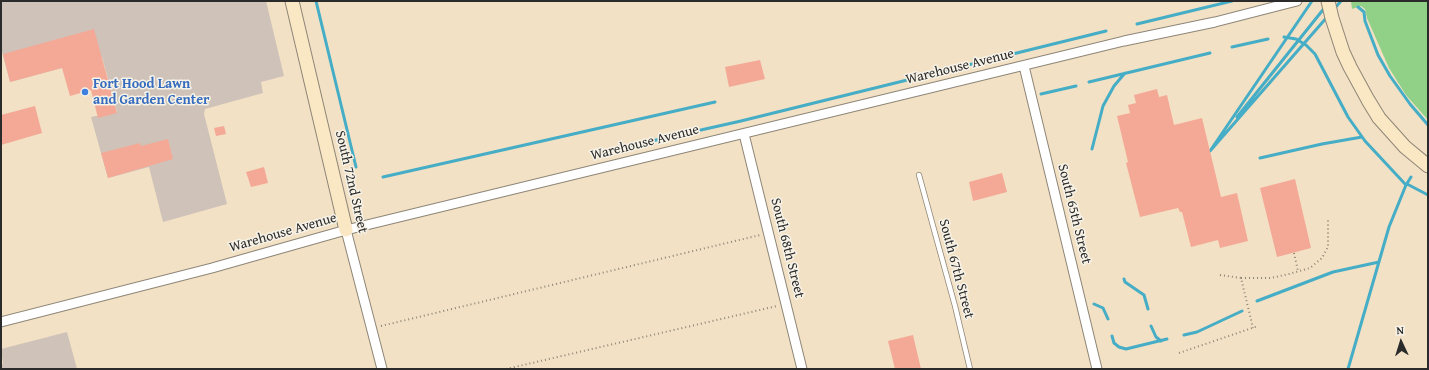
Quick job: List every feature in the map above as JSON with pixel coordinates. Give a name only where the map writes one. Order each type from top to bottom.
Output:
[{"type":"street","name":"South 72nd Street","points":[[292,1],[346,230],[382,369]]},
{"type":"street","name":"Warehouse Avenue","points":[[1,322],[212,268],[346,230],[1124,41],[1215,22],[1297,1]]},
{"type":"street","points":[[1328,1],[1343,52],[1368,100],[1379,118],[1400,143],[1428,166]]},
{"type":"street","name":"South 65th Street","points":[[1024,66],[1097,369]]},
{"type":"street","name":"South 68th Street","points":[[744,134],[802,369]]},
{"type":"lane","name":"South 67th Street","points":[[919,175],[955,306],[970,369]]},
{"type":"path","points":[[1220,275],[1241,278],[1271,278],[1310,268],[1322,258],[1328,247],[1328,218]]},
{"type":"path","points":[[372,328],[769,233]]},
{"type":"path","points":[[1294,253],[1298,271]]},
{"type":"path","points":[[1241,278],[1253,328]]},
{"type":"path","points":[[506,369],[786,304]]},
{"type":"path","points":[[1179,353],[1258,326]]},
{"type":"shaded area","points":[[1,1],[266,1],[284,76],[261,82],[263,93],[205,109],[204,114],[227,204],[163,222],[149,167],[108,178],[91,117],[117,112],[102,57],[10,82],[1,48]]},
{"type":"shaded area","points":[[67,332],[77,369],[1,369],[1,364],[3,364],[1,349]]},
{"type":"green space","points":[[1351,1],[1428,1],[1428,120],[1406,95],[1389,68],[1367,18],[1365,9],[1361,6],[1352,9]]},
{"type":"building","points":[[94,29],[117,113],[98,118],[91,90],[70,96],[62,68],[10,82],[3,54]]},
{"type":"building","points":[[760,60],[765,79],[729,87],[725,67]]},
{"type":"building","points":[[1157,89],[1159,97],[1167,95],[1174,125],[1202,118],[1221,197],[1237,193],[1248,241],[1220,248],[1218,240],[1191,247],[1182,212],[1180,212],[1178,208],[1140,217],[1126,163],[1128,162],[1117,116],[1130,113],[1128,105],[1136,103],[1134,95]]},
{"type":"building","points":[[35,106],[42,133],[1,145],[1,115]]},
{"type":"building","points":[[224,126],[226,134],[216,136],[214,128]]},
{"type":"building","points":[[168,139],[173,159],[108,178],[101,153],[140,143],[141,146]]},
{"type":"building","points":[[264,167],[268,183],[251,187],[246,172]]},
{"type":"building","points":[[1002,173],[1007,192],[973,201],[969,182]]},
{"type":"building","points":[[1295,179],[1311,248],[1277,257],[1260,188]]},
{"type":"building","points":[[913,335],[921,369],[895,369],[888,341]]},
{"type":"waterway","points":[[316,1],[356,167]]},
{"type":"waterway","points":[[1137,24],[1232,1]]},
{"type":"waterway","points":[[1312,1],[1210,151],[1328,16]]},
{"type":"waterway","points":[[1334,9],[1341,1]]},
{"type":"waterway","points":[[1237,117],[1326,6]]},
{"type":"waterway","points":[[1358,7],[1364,12],[1365,21],[1378,55],[1390,76],[1410,104],[1428,125]]},
{"type":"waterway","points":[[625,147],[741,121],[1106,31]]},
{"type":"waterway","points":[[1284,37],[1296,39],[1306,45],[1315,54],[1348,117],[1365,141],[1406,185]]},
{"type":"waterway","points":[[1232,47],[1268,39]]},
{"type":"waterway","points":[[1089,82],[1210,53]]},
{"type":"waterway","points":[[1092,149],[1103,106],[1114,86],[1125,73]]},
{"type":"waterway","points":[[1041,94],[1076,86]]},
{"type":"waterway","points":[[383,177],[715,102]]},
{"type":"waterway","points":[[1260,158],[1322,144],[1362,137]]},
{"type":"waterway","points":[[1348,369],[1389,227],[1406,185],[1411,177]]},
{"type":"waterway","points":[[1407,184],[1428,195]]},
{"type":"waterway","points":[[1257,301],[1333,272],[1379,262]]},
{"type":"waterway","points":[[1124,279],[1125,282],[1144,295],[1148,309]]},
{"type":"waterway","points":[[1094,304],[1103,308],[1108,319]]},
{"type":"waterway","points":[[1184,335],[1197,332],[1242,311]]},
{"type":"waterway","points":[[1151,326],[1156,337],[1161,341]]},
{"type":"waterway","points":[[1112,336],[1114,343],[1119,347],[1126,349],[1167,339]]},
{"type":"place","name":"Fort Hood Lawn and Garden Center","points":[[85,92]]}]
